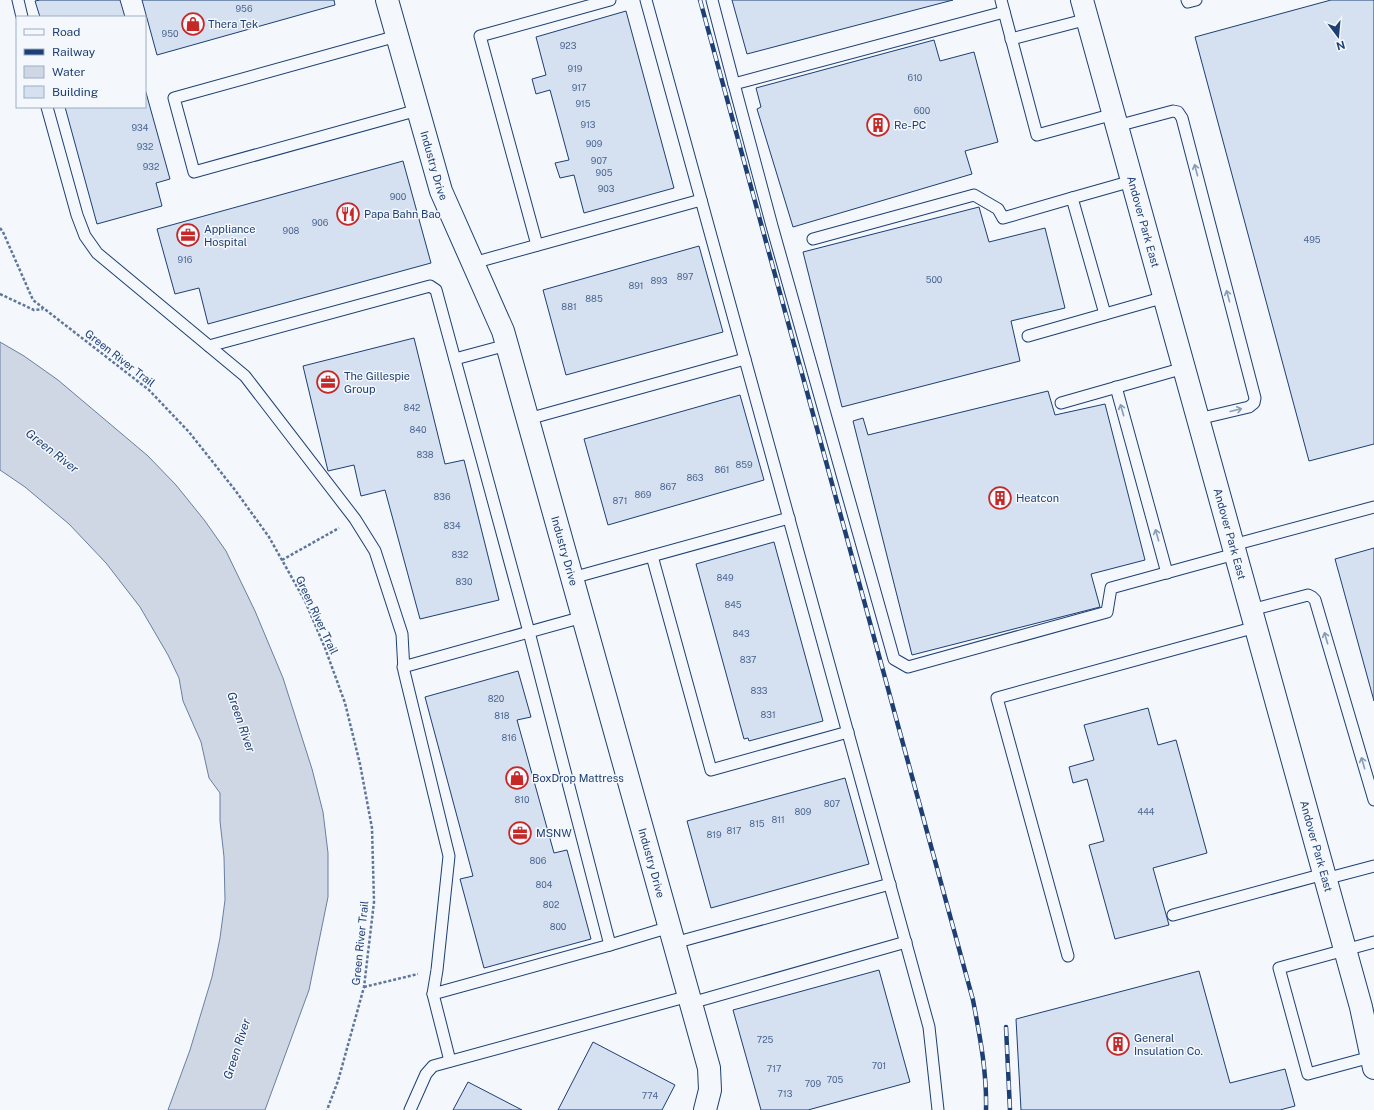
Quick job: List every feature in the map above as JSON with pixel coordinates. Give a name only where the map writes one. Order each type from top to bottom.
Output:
[{"type":"street","name":"Industry Drive","points":[[387,0],[441,191],[503,331],[709,1068],[710,1090],[705,1110]]},
{"type":"street","name":"Andover Park East","points":[[1085,9],[1361,1007],[1373,1063]]},
{"type":"lane","points":[[18,0],[22,16]]},
{"type":"lane","points":[[537,245],[480,36],[610,0]]},
{"type":"lane","points":[[646,0],[929,1027],[938,1110]]},
{"type":"lane","points":[[712,0],[772,226],[894,659],[908,667],[1108,612],[1111,588],[1168,573],[1234,549],[1374,507]]},
{"type":"lane","points":[[1000,0],[1037,135],[1173,111],[1178,112],[1182,118],[1255,398],[1254,403],[1249,407],[1198,419]]},
{"type":"lane","points":[[1187,0],[1188,2],[1196,0]]},
{"type":"lane","points":[[1011,39],[1085,9]]},
{"type":"lane","points":[[734,84],[1004,12]]},
{"type":"lane","points":[[397,36],[174,98],[194,172],[418,110]]},
{"type":"lane","points":[[47,108],[77,215],[85,236],[97,253],[245,376],[355,519],[378,558],[402,634],[404,667],[449,856],[437,970],[433,994],[450,1062]]},
{"type":"lane","points":[[813,238],[974,195],[998,209],[1003,218],[1132,181]]},
{"type":"lane","points":[[1072,198],[1105,314]]},
{"type":"lane","points":[[473,263],[701,200]]},
{"type":"lane","points":[[209,346],[430,286],[436,290],[529,632],[610,945]]},
{"type":"lane","points":[[1028,336],[1164,297]]},
{"type":"lane","points":[[455,359],[507,345]]},
{"type":"lane","points":[[528,419],[745,359]]},
{"type":"lane","points":[[1061,403],[1184,368]]},
{"type":"lane","points":[[1116,387],[1168,573]]},
{"type":"lane","points":[[572,578],[789,518]]},
{"type":"lane","points":[[652,556],[711,770],[848,732]]},
{"type":"lane","points":[[1068,956],[997,698],[1253,619],[1308,595],[1315,600],[1374,800]]},
{"type":"lane","points":[[404,667],[583,617]]},
{"type":"lane","points":[[1173,914],[1324,876],[1374,866]]},
{"type":"lane","points":[[433,994],[610,945],[672,935],[890,884]]},
{"type":"lane","points":[[410,1110],[426,1074],[433,1066],[690,1000],[906,942]]},
{"type":"lane","points":[[1373,1063],[1308,1074],[1279,968],[1374,942]]},
{"type":"path","name":"Green River Trail","points":[[0,228],[33,300],[149,390],[189,432],[235,490],[269,537],[305,601],[345,703],[362,771],[372,828],[374,902],[364,986],[338,1080],[327,1110]]},
{"type":"path","points":[[0,294],[34,310],[44,309]]},
{"type":"path","points":[[282,560],[355,519]]},
{"type":"path","points":[[364,986],[437,970]]},
{"type":"water","name":"Green River","points":[[0,342],[24,356],[58,380],[148,456],[176,485],[205,521],[226,551],[255,611],[283,678],[312,769],[323,812],[328,853],[328,897],[309,990],[265,1110],[168,1110],[190,1050],[212,977],[220,938],[225,900],[224,857],[220,821],[220,793],[209,778],[201,742],[183,701],[179,678],[168,655],[140,607],[106,563],[69,524],[25,487],[0,470]]},
{"type":"building","points":[[120,0],[125,16],[40,16],[35,1]]},
{"type":"building","points":[[142,0],[334,0],[335,5],[157,55]]},
{"type":"building","points":[[732,0],[953,0],[747,54]]},
{"type":"building","points":[[1331,0],[1374,0],[1374,444],[1309,461],[1195,37]]},
{"type":"building","points":[[626,11],[674,188],[584,213],[574,175],[560,178],[555,163],[569,160],[550,90],[536,94],[532,79],[546,75],[536,37]]},
{"type":"building","name":"Re-PC","points":[[934,40],[940,61],[974,52],[998,142],[965,151],[972,174],[793,227],[757,109],[761,107],[756,88]]},
{"type":"building","points":[[146,93],[170,179],[156,183],[162,206],[97,224],[65,108],[146,108]]},
{"type":"building","points":[[403,161],[431,263],[208,324],[199,288],[175,294],[157,229]]},
{"type":"building","points":[[979,207],[989,242],[1045,228],[1065,308],[1011,321],[1020,361],[842,407],[803,252]]},
{"type":"building","points":[[699,246],[723,332],[566,375],[543,290]]},
{"type":"building","points":[[414,338],[445,464],[464,460],[499,600],[420,619],[385,490],[361,496],[354,465],[328,471],[303,366]]},
{"type":"building","name":"Heatcon","points":[[1048,391],[1055,415],[1105,404],[1145,560],[1091,574],[1100,607],[912,655],[853,421],[863,418],[868,435]]},
{"type":"building","points":[[740,395],[764,480],[608,525],[584,439]]},
{"type":"building","points":[[774,542],[823,721],[749,741],[748,738],[744,739],[696,564]]},
{"type":"building","points":[[1374,548],[1374,701],[1335,559]]},
{"type":"building","points":[[518,671],[531,717],[517,720],[554,853],[567,850],[591,939],[484,968],[460,879],[473,876],[425,697]]},
{"type":"building","points":[[1148,708],[1158,745],[1176,740],[1207,853],[1153,868],[1169,925],[1115,939],[1089,845],[1104,841],[1087,779],[1073,783],[1069,767],[1094,760],[1084,725]]},
{"type":"building","points":[[845,778],[869,864],[711,908],[687,821]]},
{"type":"building","points":[[879,970],[910,1082],[808,1110],[761,1110],[733,1010]]},
{"type":"building","name":"General Insulation Co.","points":[[1199,971],[1230,1083],[1285,1069],[1295,1106],[1280,1110],[1021,1110],[1016,1019]]},
{"type":"building","points":[[593,1042],[675,1085],[662,1110],[558,1110]]},
{"type":"building","points":[[468,1082],[522,1110],[453,1110]]},
{"type":"railway","points":[[700,0],[973,1000],[984,1068],[986,1110]]},
{"type":"railway","points":[[1006,1027],[1010,1110]]},
{"type":"place","name":"Thera Tek","points":[[193,24]]},
{"type":"place","name":"Re-PC","points":[[878,125]]},
{"type":"place","name":"Papa Bahn Bao","points":[[348,214]]},
{"type":"place","name":"Appliance Hospital","points":[[188,235]]},
{"type":"place","name":"The Gillespie Group","points":[[328,382]]},
{"type":"place","name":"Heatcon","points":[[1000,498]]},
{"type":"place","name":"BoxDrop Mattress","points":[[517,778]]},
{"type":"place","name":"MSNW","points":[[520,833]]},
{"type":"place","name":"General Insulation Co.","points":[[1118,1044]]}]
